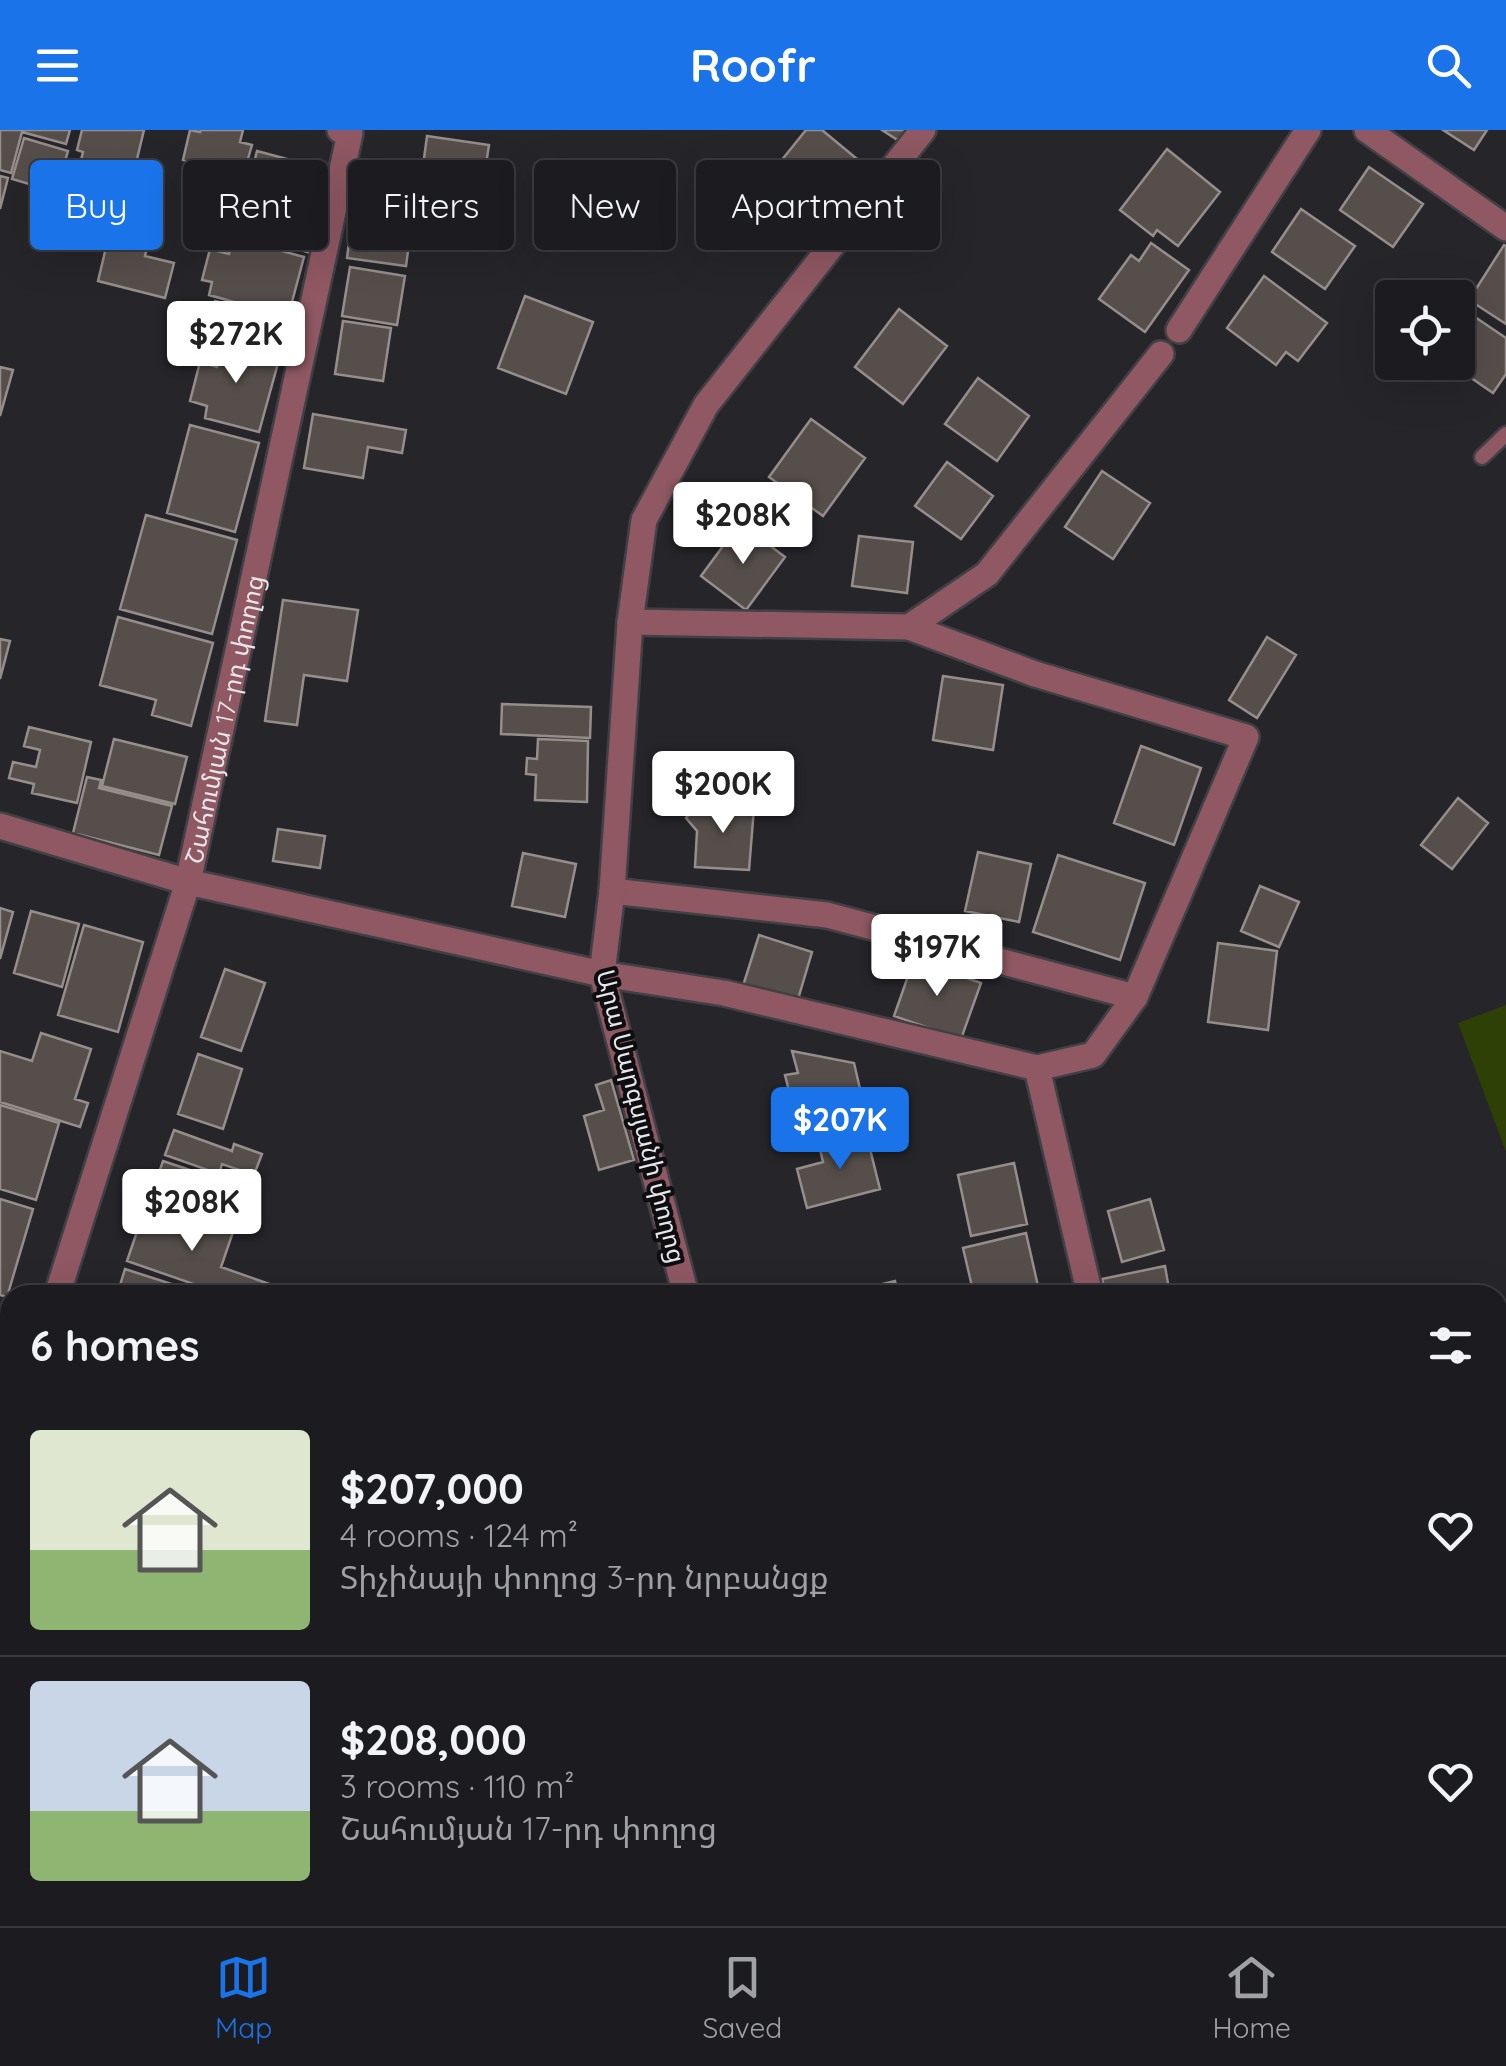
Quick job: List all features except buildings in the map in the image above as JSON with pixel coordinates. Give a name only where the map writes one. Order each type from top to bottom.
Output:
[{"type":"street","name":"Արա Սարգսյանի փողոց","points":[[683,1285],[602,974],[612,891],[630,622],[644,520],[706,404],[922,130]]},
{"type":"street","points":[[1179,330],[1308,130]]},
{"type":"street","points":[[1367,130],[1506,228]]},
{"type":"street","name":"Շահումյան 17-րդ փողոց","points":[[61,1285],[188,882],[345,132]]},
{"type":"street","points":[[909,628],[986,574],[1162,354]]},
{"type":"street","points":[[0,826],[188,882],[602,974],[724,993],[1037,1068],[1093,1055],[1134,997],[1246,736],[1035,674],[909,628],[630,622]]},
{"type":"street","points":[[612,891],[827,915],[1134,997]]},
{"type":"street","points":[[1037,1068],[1088,1285]]},
{"type":"lane","points":[[1482,457],[1506,434]]},
{"type":"green space","points":[[1506,1005],[1506,1152],[1458,1023]]}]
